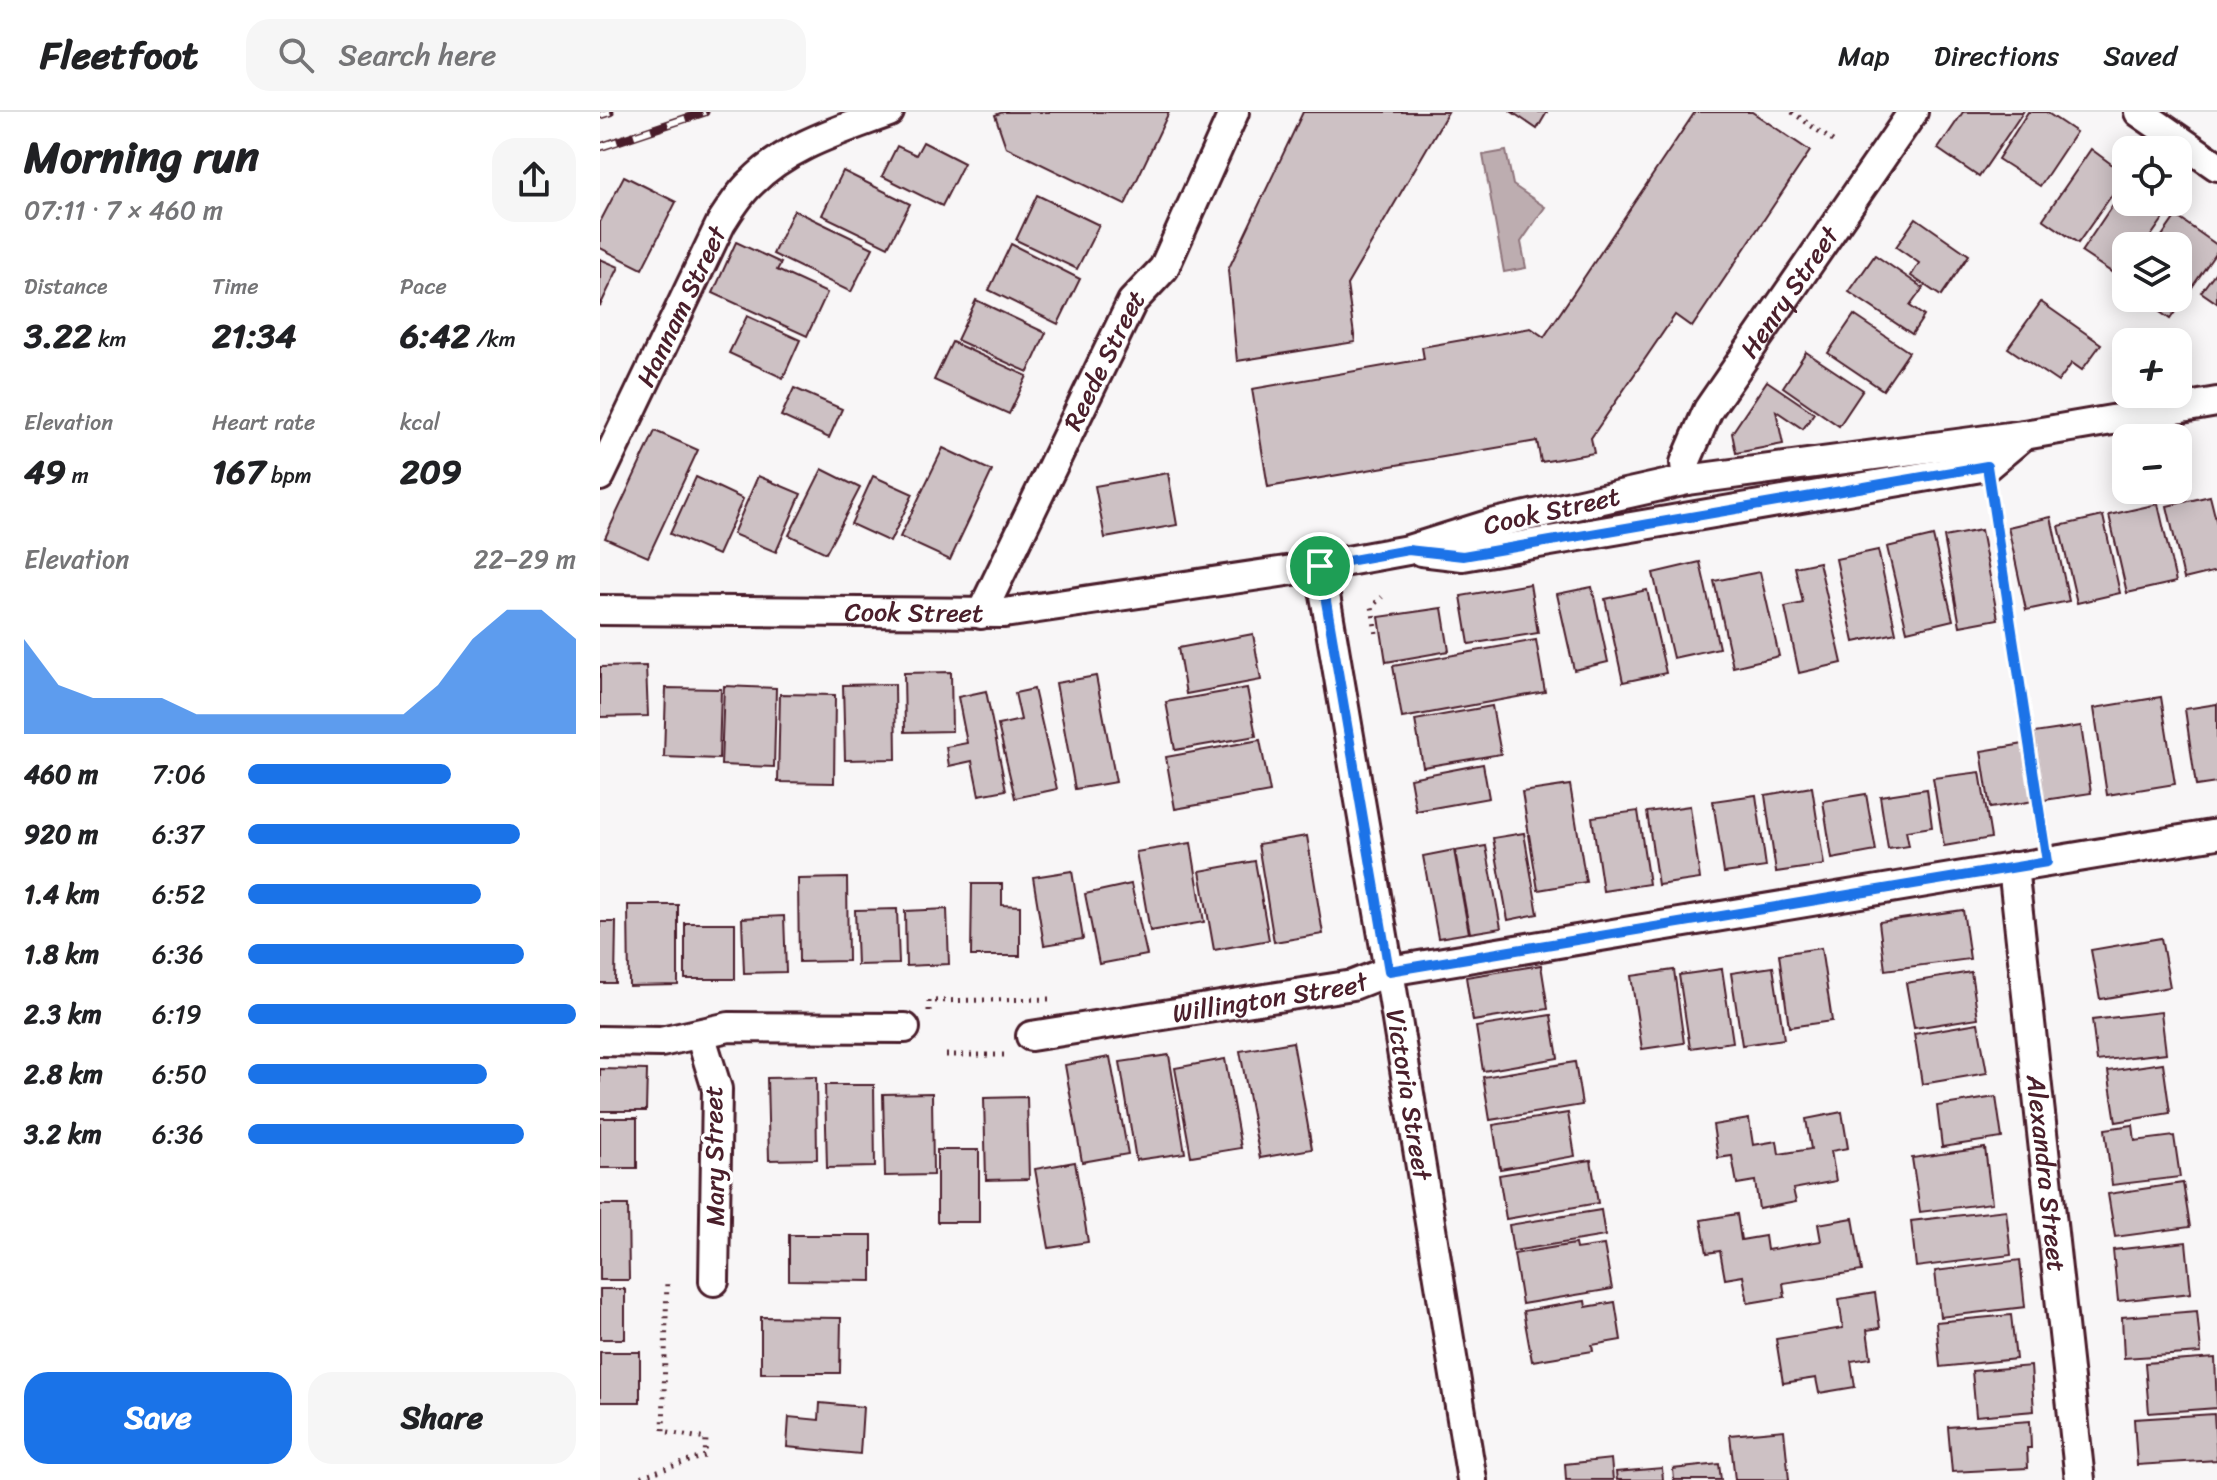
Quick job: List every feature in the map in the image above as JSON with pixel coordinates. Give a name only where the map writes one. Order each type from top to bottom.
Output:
[{"type":"street","name":"Hannam Street","points":[[600,476],[721,223],[750,183],[784,155],[889,112]]},
{"type":"street","name":"Reede Street","points":[[981,614],[1132,302],[1164,268],[1234,112]]},
{"type":"street","name":"Henry Street","points":[[1687,480],[1685,463],[1708,410],[1913,112]]},
{"type":"street","points":[[2139,112],[2217,166]]},
{"type":"street","name":"Cook Street","points":[[600,610],[1004,613],[1408,550],[1491,524],[1687,480],[2024,435],[2217,402]]},
{"type":"street","points":[[1408,550],[1463,556],[1987,466],[2024,435]]},
{"type":"street","name":"Victoria Street","points":[[1320,566],[1472,1480]]},
{"type":"street","name":"Willington Street","points":[[1022,1046],[1353,985],[1389,971],[2217,834]]},
{"type":"street","name":"Alexandra Street","points":[[2013,867],[2080,1480]]},
{"type":"street","points":[[600,1041],[661,1042],[729,1027],[905,1028]]},
{"type":"street","name":"Mary Street","points":[[700,1034],[717,1089],[714,1281]]},
{"type":"path","points":[[1792,112],[1834,142]]},
{"type":"path","points":[[1987,466],[2047,862]]},
{"type":"path","points":[[1376,633],[1372,606],[1382,597]]},
{"type":"path","points":[[952,1001],[1050,999]]},
{"type":"path","points":[[946,1055],[1022,1046]]},
{"type":"path","points":[[636,1480],[705,1456],[706,1439],[663,1431],[667,1280]]},
{"type":"shaded area","points":[[1506,151],[1513,185],[1545,207],[1521,242],[1526,268],[1504,272],[1483,155]]},
{"type":"building","points":[[1003,112],[1169,112],[1125,205],[1006,147],[995,115]]},
{"type":"building","points":[[1303,112],[1448,112],[1347,285],[1355,342],[1237,361],[1228,270]]},
{"type":"building","points":[[1512,112],[1547,112],[1537,129]]},
{"type":"building","points":[[1695,112],[1752,112],[1810,151],[1692,327],[1675,315],[1591,438],[1594,453],[1541,462],[1537,441],[1268,487],[1252,389],[1424,359],[1422,347],[1531,328],[1544,337]]},
{"type":"building","points":[[1963,112],[2023,112],[1979,177],[1938,149]]},
{"type":"building","points":[[2028,112],[2046,112],[2076,132],[2040,186],[1998,159]]},
{"type":"building","points":[[923,142],[964,163],[942,206],[882,176],[897,146],[916,155]]},
{"type":"building","points":[[2091,149],[2112,165],[2112,195],[2078,243],[2043,219]]},
{"type":"building","points":[[843,171],[910,204],[888,247],[822,215]]},
{"type":"building","points":[[624,176],[676,202],[642,269],[600,248],[600,222]]},
{"type":"building","points":[[1037,195],[1099,225],[1077,269],[1016,240]]},
{"type":"building","points":[[2112,206],[2112,216],[2165,216],[2154,232],[2112,232],[2112,272],[2081,252]]},
{"type":"building","points":[[794,210],[873,248],[851,292],[773,254]]},
{"type":"building","points":[[2176,216],[2217,245],[2217,251],[2192,287],[2192,232],[2165,232]]},
{"type":"building","points":[[1916,218],[1969,255],[1941,296],[1911,276],[1919,263],[1896,247]]},
{"type":"building","points":[[736,242],[781,263],[777,270],[827,293],[807,336],[713,293]]},
{"type":"building","points":[[1011,244],[1080,279],[1058,324],[989,290]]},
{"type":"building","points":[[1875,255],[1923,288],[1910,306],[1924,316],[1912,334],[1849,292]]},
{"type":"building","points":[[600,259],[619,267],[600,306]]},
{"type":"building","points":[[2217,270],[2217,303],[2201,292]]},
{"type":"building","points":[[976,300],[1046,333],[1028,372],[957,340]]},
{"type":"building","points":[[2041,302],[2101,344],[2082,370],[2072,363],[2058,382],[2008,348]]},
{"type":"building","points":[[2160,312],[2175,312],[2170,319]]},
{"type":"building","points":[[1854,315],[1909,352],[1883,390],[1828,353]]},
{"type":"building","points":[[747,316],[800,340],[783,378],[729,353]]},
{"type":"building","points":[[952,342],[1027,376],[1009,414],[934,380]]},
{"type":"building","points":[[1806,352],[1863,390],[1839,426],[1783,387]]},
{"type":"building","points":[[1767,381],[1814,413],[1803,429],[1776,411],[1783,444],[1736,453],[1732,433]]},
{"type":"building","points":[[794,388],[842,409],[829,438],[781,416]]},
{"type":"building","points":[[655,431],[698,450],[648,557],[605,538]]},
{"type":"building","points":[[943,448],[992,471],[950,560],[900,537]]},
{"type":"building","points":[[822,469],[860,488],[826,553],[789,535]]},
{"type":"building","points":[[1168,473],[1177,525],[1105,538],[1095,486]]},
{"type":"building","points":[[758,476],[801,494],[776,552],[733,534]]},
{"type":"building","points":[[873,476],[913,494],[890,542],[851,524]]},
{"type":"building","points":[[696,477],[743,499],[718,555],[670,534]]},
{"type":"building","points":[[2210,496],[2217,524],[2217,571],[2184,579],[2167,506],[2192,504],[2192,500]]},
{"type":"building","points":[[2158,504],[2176,582],[2127,593],[2109,515]]},
{"type":"building","points":[[2103,516],[2120,593],[2077,603],[2059,526]]},
{"type":"building","points":[[2051,517],[2069,601],[2026,610],[2008,527]]},
{"type":"building","points":[[1981,530],[1998,619],[1960,626],[1944,537]]},
{"type":"building","points":[[1933,536],[1953,620],[1907,631],[1887,547]]},
{"type":"building","points":[[1878,550],[1896,633],[1854,642],[1836,559]]},
{"type":"building","points":[[1700,562],[1719,648],[1673,658],[1653,573]]},
{"type":"building","points":[[1819,562],[1842,663],[1799,673],[1785,607],[1803,603],[1795,567]]},
{"type":"building","points":[[1760,572],[1779,656],[1733,667],[1714,581]]},
{"type":"building","points":[[1530,584],[1538,633],[1469,644],[1461,596]]},
{"type":"building","points":[[1592,587],[1608,662],[1574,670],[1557,594]]},
{"type":"building","points":[[1647,590],[1666,673],[1623,682],[1605,599]]},
{"type":"building","points":[[1442,608],[1449,651],[1386,662],[1379,617]]},
{"type":"building","points":[[1253,634],[1261,680],[1186,694],[1178,648]]},
{"type":"building","points":[[1536,640],[1545,692],[1402,718],[1393,666]]},
{"type":"building","points":[[646,666],[648,716],[600,717],[600,667]]},
{"type":"building","points":[[951,672],[952,731],[905,732],[904,673]]},
{"type":"building","points":[[1096,676],[1116,782],[1075,789],[1056,683]]},
{"type":"building","points":[[895,684],[896,759],[845,760],[843,685]]},
{"type":"building","points":[[724,686],[776,688],[774,767],[721,765]]},
{"type":"building","points":[[666,688],[721,689],[719,759],[664,757]]},
{"type":"building","points":[[1247,688],[1256,736],[1175,750],[1166,702]]},
{"type":"building","points":[[1034,689],[1057,789],[1015,798],[998,725],[1021,720],[1015,693]]},
{"type":"building","points":[[986,691],[1006,790],[979,795],[972,761],[949,766],[946,747],[967,743],[958,697]]},
{"type":"building","points":[[780,694],[835,695],[834,783],[778,782]]},
{"type":"building","points":[[2161,697],[2175,784],[2107,795],[2094,708]]},
{"type":"building","points":[[2217,704],[2217,783],[2196,786],[2185,709]]},
{"type":"building","points":[[1492,706],[1501,754],[1423,767],[1415,720]]},
{"type":"building","points":[[2081,726],[2091,793],[2044,800],[2034,733]]},
{"type":"building","points":[[1260,740],[1270,792],[1175,809],[1166,757]]},
{"type":"building","points":[[2024,744],[2034,801],[1990,808],[1981,751]]},
{"type":"building","points":[[1483,764],[1489,798],[1416,811],[1410,778]]},
{"type":"building","points":[[1980,772],[1991,838],[1944,846],[1933,778]]},
{"type":"building","points":[[1570,785],[1586,882],[1538,890],[1522,792]]},
{"type":"building","points":[[1812,787],[1824,865],[1776,872],[1765,795]]},
{"type":"building","points":[[1927,789],[1932,827],[1906,831],[1909,846],[1888,849],[1880,796]]},
{"type":"building","points":[[1866,794],[1876,851],[1832,859],[1823,801]]},
{"type":"building","points":[[1756,795],[1766,867],[1724,873],[1713,801]]},
{"type":"building","points":[[1690,806],[1700,879],[1658,885],[1647,812]]},
{"type":"building","points":[[1638,811],[1649,884],[1603,891],[1592,817]]},
{"type":"building","points":[[1524,833],[1538,914],[1508,920],[1493,838]]},
{"type":"building","points":[[1307,836],[1323,934],[1274,942],[1258,844]]},
{"type":"building","points":[[1191,843],[1204,922],[1150,931],[1136,852]]},
{"type":"building","points":[[1486,846],[1501,928],[1470,933],[1455,851]]},
{"type":"building","points":[[1454,850],[1469,933],[1438,938],[1423,856]]},
{"type":"building","points":[[1255,861],[1269,940],[1214,950],[1200,871]]},
{"type":"building","points":[[1072,871],[1083,939],[1044,945],[1033,877]]},
{"type":"building","points":[[847,878],[848,961],[799,962],[798,879]]},
{"type":"building","points":[[972,884],[1002,884],[1002,905],[1020,906],[1020,956],[971,956]]},
{"type":"building","points":[[1131,884],[1147,955],[1099,964],[1085,894]]},
{"type":"building","points":[[628,905],[678,905],[678,985],[629,986]]},
{"type":"building","points":[[897,909],[899,964],[857,965],[855,910]]},
{"type":"building","points":[[947,909],[949,964],[906,966],[905,911]]},
{"type":"building","points":[[1963,910],[1970,959],[1885,970],[1879,922]]},
{"type":"building","points":[[784,916],[786,972],[744,973],[742,918]]},
{"type":"building","points":[[600,922],[616,922],[615,983],[600,983]]},
{"type":"building","points":[[685,923],[735,923],[735,979],[685,979]]},
{"type":"building","points":[[2161,938],[2170,987],[2100,999],[2091,950]]},
{"type":"building","points":[[1821,948],[1832,1021],[1789,1027],[1779,954]]},
{"type":"building","points":[[1541,965],[1548,1009],[1473,1021],[1466,977]]},
{"type":"building","points":[[1773,967],[1784,1039],[1742,1045],[1731,973]]},
{"type":"building","points":[[1722,969],[1733,1042],[1690,1048],[1679,975]]},
{"type":"building","points":[[1674,970],[1684,1043],[1642,1049],[1631,976]]},
{"type":"building","points":[[1971,972],[1978,1018],[1914,1028],[1906,983]]},
{"type":"building","points":[[2161,1012],[2166,1053],[2097,1061],[2092,1020]]},
{"type":"building","points":[[1551,1015],[1558,1058],[1483,1071],[1476,1027]]},
{"type":"building","points":[[1978,1023],[1987,1073],[1922,1084],[1914,1034]]},
{"type":"building","points":[[1293,1042],[1312,1149],[1260,1158],[1240,1051]]},
{"type":"building","points":[[1169,1055],[1185,1153],[1136,1160],[1120,1062]]},
{"type":"building","points":[[1110,1057],[1128,1154],[1082,1162],[1065,1065]]},
{"type":"building","points":[[1225,1059],[1241,1148],[1191,1156],[1175,1068]]},
{"type":"building","points":[[1575,1062],[1582,1105],[1490,1120],[1483,1077]]},
{"type":"building","points":[[2163,1063],[2170,1113],[2116,1122],[2108,1071]]},
{"type":"building","points":[[600,1069],[647,1070],[646,1111],[600,1111]]},
{"type":"building","points":[[816,1077],[817,1159],[769,1160],[767,1078]]},
{"type":"building","points":[[825,1085],[874,1085],[875,1167],[827,1168]]},
{"type":"building","points":[[932,1093],[933,1175],[885,1176],[883,1094]]},
{"type":"building","points":[[1027,1097],[1029,1179],[986,1180],[984,1098]]},
{"type":"building","points":[[1996,1097],[2002,1138],[1942,1147],[1937,1106]]},
{"type":"building","points":[[1842,1112],[1848,1148],[1831,1151],[1836,1181],[1793,1189],[1796,1202],[1759,1209],[1755,1181],[1737,1184],[1732,1156],[1718,1158],[1713,1125],[1749,1119],[1753,1145],[1777,1141],[1779,1154],[1811,1149],[1806,1119]]},
{"type":"building","points":[[1568,1113],[1575,1156],[1500,1169],[1493,1125]]},
{"type":"building","points":[[600,1118],[637,1118],[637,1168],[600,1168]]},
{"type":"building","points":[[2133,1125],[2135,1141],[2174,1136],[2180,1177],[2112,1185],[2105,1129]]},
{"type":"building","points":[[1985,1148],[1992,1203],[1920,1212],[1912,1158]]},
{"type":"building","points":[[937,1150],[979,1150],[979,1222],[937,1222]]},
{"type":"building","points":[[1591,1160],[1598,1203],[1506,1219],[1499,1175]]},
{"type":"building","points":[[1075,1162],[1088,1242],[1049,1248],[1035,1169]]},
{"type":"building","points":[[2183,1183],[2190,1227],[2115,1237],[2108,1194]]},
{"type":"building","points":[[600,1205],[628,1205],[629,1280],[600,1280]]},
{"type":"building","points":[[1601,1210],[1605,1236],[1513,1251],[1509,1225]]},
{"type":"building","points":[[2006,1210],[2011,1255],[1916,1267],[1911,1221]]},
{"type":"building","points":[[1737,1214],[1741,1240],[1765,1236],[1767,1250],[1821,1241],[1818,1224],[1853,1218],[1862,1271],[1783,1283],[1785,1297],[1748,1303],[1743,1276],[1725,1279],[1720,1251],[1707,1253],[1701,1220]]},
{"type":"building","points":[[789,1235],[872,1235],[872,1281],[789,1280]]},
{"type":"building","points":[[2186,1242],[2191,1293],[2118,1301],[2113,1250]]},
{"type":"building","points":[[1575,1244],[1576,1249],[1604,1245],[1612,1289],[1522,1304],[1514,1254]]},
{"type":"building","points":[[2020,1260],[2025,1307],[1940,1317],[1935,1271]]},
{"type":"building","points":[[600,1289],[625,1289],[625,1339],[600,1339]]},
{"type":"building","points":[[1875,1293],[1880,1328],[1867,1330],[1871,1358],[1851,1361],[1855,1387],[1819,1393],[1816,1378],[1783,1383],[1776,1339],[1843,1328],[1839,1299]]},
{"type":"building","points":[[1585,1301],[1586,1307],[1615,1302],[1621,1340],[1592,1345],[1593,1351],[1532,1361],[1523,1311]]},
{"type":"building","points":[[2197,1311],[2201,1353],[2124,1358],[2122,1317]]},
{"type":"building","points":[[2011,1315],[2016,1359],[1940,1367],[1936,1322]]},
{"type":"building","points":[[761,1317],[841,1318],[840,1373],[761,1373]]},
{"type":"building","points":[[600,1352],[640,1352],[640,1402],[600,1402]]},
{"type":"building","points":[[2215,1358],[2217,1408],[2149,1413],[2145,1363]]},
{"type":"building","points":[[2031,1366],[2034,1411],[1976,1416],[1972,1371]]},
{"type":"building","points":[[820,1403],[863,1407],[860,1454],[787,1447],[789,1417],[819,1420]]},
{"type":"building","points":[[2214,1414],[2217,1460],[2137,1465],[2134,1419]]},
{"type":"building","points":[[2030,1421],[2028,1468],[1952,1472],[1948,1427]]},
{"type":"building","points":[[1784,1430],[1789,1480],[1735,1480],[1730,1435]]},
{"type":"building","points":[[1611,1459],[1613,1480],[1566,1480],[1565,1464]]},
{"type":"building","points":[[1719,1464],[1721,1480],[1674,1480],[1673,1469]]},
{"type":"building","points":[[1662,1468],[1663,1480],[1617,1480],[1616,1472]]},
{"type":"railway","points":[[600,115],[610,112]]},
{"type":"railway","points":[[600,147],[705,112]]},
{"type":"route","points":[[1987,466],[2047,862],[1389,971],[1320,566],[1408,550],[1463,556],[1987,466]]}]
